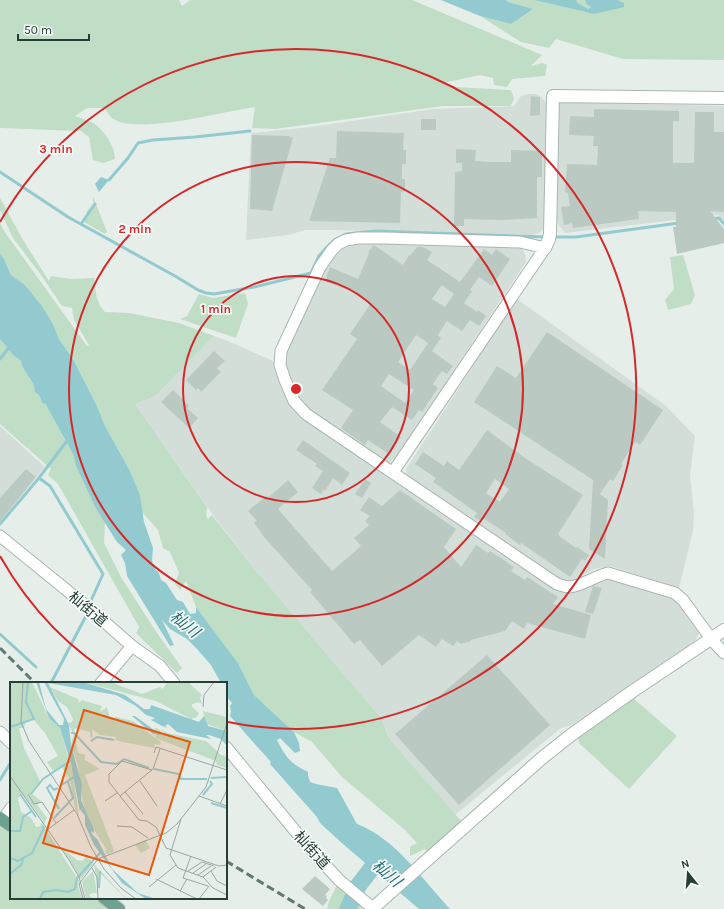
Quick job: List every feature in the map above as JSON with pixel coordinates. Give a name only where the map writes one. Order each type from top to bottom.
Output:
[{"type":"main road","points":[[105,899],[119,909]]},
{"type":"street","points":[[393,472],[548,240],[553,96],[724,98]]},
{"type":"street","points":[[548,240],[520,242],[358,238],[346,240],[338,244],[320,267],[281,351],[280,365],[285,380],[294,401],[306,414],[557,584],[569,587],[608,573],[675,593],[683,600],[712,640],[724,653]]},
{"type":"street","name":"杣街道","points":[[0,536],[85,605],[132,646],[160,666],[173,682]]},
{"type":"street","points":[[375,906],[542,758],[571,735],[633,691],[712,640],[724,630]]},
{"type":"street","points":[[102,682],[132,646]]},
{"type":"street","points":[[0,732],[10,742]]},
{"type":"street","name":"杣街道","points":[[227,748],[301,838],[339,880],[361,898],[375,906]]},
{"type":"street","points":[[5,821],[10,810]]},
{"type":"shaded area","points":[[536,94],[547,103],[545,228],[539,233],[532,235],[305,230],[288,235],[246,240],[251,133],[310,127],[433,109],[514,106],[521,96]]},
{"type":"shaded area","points":[[559,102],[724,106],[724,221],[718,215],[565,233],[556,221]]},
{"type":"shaded area","points":[[356,243],[519,245],[525,254],[526,262],[397,456],[389,463],[383,461],[307,409],[295,395],[284,362],[288,344],[327,264],[338,251],[347,245]]},
{"type":"shaded area","points":[[517,299],[666,406],[695,436],[690,475],[694,514],[693,531],[679,588],[610,566],[594,569],[568,583],[558,578],[407,477],[406,469]]},
{"type":"shaded area","points":[[214,336],[273,361],[289,405],[300,417],[560,590],[609,576],[673,595],[700,631],[693,645],[572,725],[561,728],[455,815],[397,748],[388,736],[381,718],[257,572],[213,515],[135,404],[155,396]]},
{"type":"shaded area","points":[[0,426],[45,467],[0,522]]},
{"type":"green space","points":[[0,0],[179,0],[182,6],[190,0],[412,0],[542,55],[531,66],[542,63],[547,65],[545,76],[512,79],[507,87],[494,85],[493,78],[480,75],[443,83],[455,87],[511,90],[514,98],[511,106],[443,106],[275,129],[252,128],[255,107],[181,121],[140,124],[124,123],[112,118],[105,108],[87,108],[75,116],[87,120],[97,126],[108,139],[115,154],[115,159],[103,163],[93,160],[89,137],[81,131],[0,128]]},
{"type":"green space","points":[[506,0],[534,0],[594,14],[624,3],[618,0],[724,0],[724,60],[623,59],[556,39],[549,48],[521,42],[480,16],[511,24],[532,9],[507,2]]},
{"type":"green space","points":[[576,0],[585,0],[586,4],[591,7],[588,9]]},
{"type":"green space","points":[[93,196],[107,232],[105,234],[84,222],[96,205],[94,202],[86,213],[93,203]]},
{"type":"green space","points":[[0,198],[23,240],[49,281],[51,276],[71,279],[94,278],[99,304],[105,312],[129,313],[179,323],[214,336],[155,396],[135,404],[207,507],[206,515],[208,519],[212,515],[257,572],[381,718],[388,736],[397,748],[462,822],[427,852],[425,849],[410,856],[410,847],[417,843],[405,830],[342,777],[312,742],[294,732],[254,695],[238,663],[196,607],[186,581],[180,590],[175,584],[179,573],[170,552],[163,548],[158,530],[142,512],[140,495],[130,471],[105,426],[97,406],[73,359],[59,339],[53,324],[42,306],[25,285],[11,275],[4,259],[0,254],[0,223],[4,231],[87,346],[89,345],[74,320],[72,308],[62,306],[13,238],[0,210]]},
{"type":"green space","points":[[683,255],[695,295],[691,304],[668,310],[665,300],[674,289],[670,257]]},
{"type":"green space","points":[[245,293],[248,304],[236,338],[180,319],[187,316],[199,294],[213,298]]},
{"type":"green space","points":[[0,339],[13,355],[21,361],[25,371],[35,385],[43,403],[45,403],[73,454],[76,466],[95,507],[105,522],[104,543],[121,577],[155,630],[182,668],[177,673],[136,633],[139,627],[58,484],[48,475],[51,469],[0,424]]},
{"type":"green space","points":[[633,698],[677,736],[629,789],[579,743],[578,736]]},
{"type":"green space","points":[[0,827],[10,834],[10,899],[96,899],[109,909],[0,909]]},
{"type":"green space","points":[[337,885],[358,902],[362,909],[327,909],[329,901]]},
{"type":"water","points":[[441,0],[506,0],[508,2],[533,9],[511,24],[480,16]]},
{"type":"water","points":[[534,0],[576,0],[588,9],[591,7],[586,4],[585,0],[618,0],[624,3],[624,7],[594,14]]},
{"type":"water","points":[[101,177],[109,180],[99,192],[95,184]]},
{"type":"water","name":"杣川","points":[[0,254],[4,259],[11,275],[25,285],[42,306],[53,324],[59,339],[73,359],[97,406],[105,426],[130,471],[140,495],[144,522],[153,548],[152,561],[161,580],[166,583],[177,600],[183,602],[190,614],[196,613],[196,607],[238,663],[254,695],[294,732],[299,743],[300,751],[295,753],[280,738],[277,740],[290,760],[308,772],[310,782],[337,788],[357,824],[384,839],[408,861],[450,909],[419,909],[320,823],[317,817],[270,764],[271,762],[230,716],[230,706],[232,703],[227,697],[227,682],[220,682],[211,665],[197,649],[187,639],[170,629],[162,620],[174,645],[170,646],[127,576],[125,563],[121,555],[126,550],[117,542],[95,507],[76,466],[73,454],[45,403],[43,404],[39,395],[35,392],[33,384],[24,370],[21,361],[13,355],[0,339]]},
{"type":"building","points":[[531,96],[540,97],[540,115],[530,116]]},
{"type":"building","points":[[594,109],[679,111],[679,121],[673,121],[673,163],[694,163],[695,112],[714,112],[714,132],[724,132],[724,212],[710,211],[724,229],[724,243],[677,254],[673,227],[676,227],[676,212],[638,211],[639,219],[573,228],[572,223],[564,225],[561,207],[570,206],[568,193],[565,192],[567,164],[597,165],[598,146],[593,146],[594,136],[569,135],[570,116],[594,117]]},
{"type":"building","points":[[421,119],[436,119],[436,130],[421,130]]},
{"type":"building","points":[[337,131],[404,133],[403,150],[406,150],[406,164],[402,164],[402,179],[405,179],[405,191],[401,192],[400,223],[309,221],[330,158],[336,158]]},
{"type":"building","points":[[252,135],[289,136],[293,138],[272,211],[250,209]]},
{"type":"building","points":[[456,149],[476,150],[475,161],[490,162],[511,162],[511,150],[542,151],[542,177],[537,177],[537,218],[502,220],[464,219],[464,226],[454,226],[455,172],[462,171],[462,163],[456,163]]},
{"type":"building","points":[[374,245],[403,265],[409,255],[410,256],[417,247],[423,247],[432,252],[427,260],[460,282],[484,249],[492,255],[496,249],[510,259],[492,286],[479,277],[470,290],[472,291],[464,303],[486,316],[479,326],[470,320],[462,331],[447,321],[438,335],[441,338],[432,351],[453,366],[447,374],[442,371],[433,384],[438,388],[422,412],[419,410],[412,420],[392,407],[380,422],[401,437],[389,454],[368,440],[365,445],[341,428],[353,410],[322,390],[357,339],[350,334],[371,303],[360,295],[325,281],[330,267],[358,279],[369,253],[368,252]],"holes":[[[442,285],[454,294],[445,307],[432,299]],[[416,335],[428,343],[410,370],[398,362]],[[389,374],[414,390],[405,403],[381,386]]]},
{"type":"building","points":[[547,332],[663,410],[640,445],[635,442],[621,464],[623,465],[613,481],[610,479],[600,494],[608,500],[605,559],[589,549],[593,480],[474,402],[497,366],[516,378]]},
{"type":"building","points":[[214,351],[225,361],[217,368],[221,372],[201,392],[198,388],[196,390],[186,380]]},
{"type":"building","points":[[173,390],[189,406],[187,408],[198,418],[189,428],[161,402]]},
{"type":"building","points":[[487,430],[525,458],[583,495],[558,534],[576,548],[577,547],[589,555],[585,561],[582,559],[570,577],[521,543],[520,545],[505,534],[506,533],[483,518],[481,521],[474,517],[477,513],[433,482],[436,478],[415,464],[423,452],[444,466],[447,461],[459,470]],"holes":[[[495,479],[509,489],[500,502],[486,493]]]},
{"type":"building","points":[[303,440],[350,473],[342,485],[333,478],[325,491],[323,490],[321,494],[312,488],[323,471],[315,466],[317,464],[296,450]]},
{"type":"building","points":[[26,469],[36,477],[0,521],[0,498]]},
{"type":"building","points":[[365,479],[371,483],[362,498],[355,494]]},
{"type":"building","points":[[288,480],[298,492],[278,509],[332,571],[361,546],[354,538],[369,525],[365,521],[370,516],[360,510],[369,497],[382,506],[400,490],[456,529],[444,547],[461,567],[476,545],[488,553],[490,551],[514,567],[511,571],[525,580],[527,577],[558,597],[553,604],[591,615],[585,639],[527,623],[524,629],[512,621],[505,631],[461,644],[457,641],[453,646],[442,639],[436,647],[419,635],[382,666],[360,640],[354,644],[310,592],[312,590],[264,537],[254,523],[257,521],[248,511],[266,496],[268,498]]},
{"type":"building","points":[[593,586],[602,588],[593,614],[585,612]]},
{"type":"building","points":[[487,655],[550,725],[459,805],[395,734]]},
{"type":"building","points":[[315,876],[330,889],[325,895],[327,896],[326,898],[328,900],[323,906],[302,889]]},
{"type":"waterway","points":[[109,180],[128,158],[138,143],[153,140],[250,131]]},
{"type":"waterway","points":[[0,172],[68,217],[198,290],[214,294],[254,287],[311,273],[319,256],[326,248],[334,240],[346,234],[375,231],[546,237]]},
{"type":"waterway","points":[[81,224],[95,204]]},
{"type":"waterway","points":[[713,219],[719,218],[724,224]]},
{"type":"waterway","points":[[552,237],[576,237],[679,223]]},
{"type":"waterway","points":[[0,359],[10,346]]},
{"type":"waterway","points":[[0,524],[39,478],[69,438]]},
{"type":"waterway","points":[[39,478],[50,486],[103,574],[89,605]]},
{"type":"waterway","points":[[52,682],[88,612]]},
{"type":"waterway","points":[[0,634],[36,667]]},
{"type":"waterway","points":[[0,780],[10,764]]},
{"type":"waterway","name":"杣川","points":[[348,909],[358,886],[375,864]]},
{"type":"railway","points":[[0,648],[34,682]]},
{"type":"railway","points":[[227,862],[305,909]]}]
